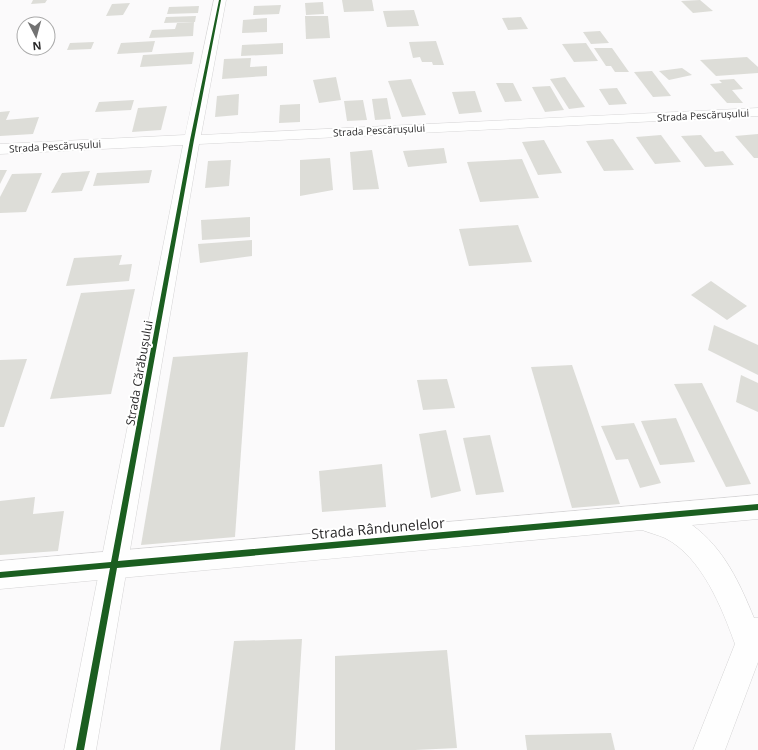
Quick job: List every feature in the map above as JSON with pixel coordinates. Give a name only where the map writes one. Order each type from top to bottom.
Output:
[{"type":"street","name":"Strada Cărăbușului","points":[[80,750],[192,140],[220,0]]},
{"type":"street","name":"Strada Pescărușului","points":[[0,149],[758,112]]},
{"type":"street","name":"Strada Rândunelelor","points":[[0,575],[114,563],[758,507]]},
{"type":"street","points":[[642,518],[675,529],[696,545],[717,571],[735,606],[754,637],[708,750]]},
{"type":"building","points":[[33,0],[47,0],[45,3],[31,4]]},
{"type":"building","points":[[342,0],[372,0],[374,11],[344,12]]},
{"type":"building","points":[[700,0],[713,11],[693,13],[681,1]]},
{"type":"building","points":[[323,2],[324,14],[306,15],[305,3]]},
{"type":"building","points":[[130,3],[123,15],[106,16],[112,4]]},
{"type":"building","points":[[281,5],[279,14],[253,15],[254,6]]},
{"type":"building","points":[[199,6],[198,13],[167,14],[169,7]]},
{"type":"building","points":[[414,10],[419,26],[387,27],[383,11]]},
{"type":"building","points":[[196,16],[195,22],[164,23],[166,17]]},
{"type":"building","points":[[305,16],[328,16],[330,38],[306,39]]},
{"type":"building","points":[[521,17],[528,29],[508,30],[502,18]]},
{"type":"building","points":[[267,18],[267,32],[242,33],[243,20]]},
{"type":"building","points":[[194,22],[193,36],[149,38],[152,30],[175,29],[177,23]]},
{"type":"building","points":[[600,31],[609,43],[591,44],[583,32]]},
{"type":"building","points":[[155,41],[152,52],[117,54],[121,43]]},
{"type":"building","points":[[436,41],[444,65],[433,65],[432,62],[422,62],[420,57],[413,58],[409,42]]},
{"type":"building","points":[[94,42],[91,49],[67,50],[70,43]]},
{"type":"building","points":[[283,43],[283,54],[241,56],[242,45]]},
{"type":"building","points":[[586,43],[598,61],[574,62],[562,44]]},
{"type":"building","points":[[594,48],[612,48],[629,72],[615,72],[611,66],[606,66]]},
{"type":"building","points":[[194,52],[192,64],[140,67],[143,55]]},
{"type":"building","points":[[747,57],[758,67],[758,73],[716,76],[700,60]]},
{"type":"building","points":[[251,58],[250,67],[267,66],[267,76],[222,79],[224,59]]},
{"type":"building","points":[[682,68],[692,75],[669,80],[659,71]]},
{"type":"building","points":[[652,71],[671,96],[653,97],[634,72]]},
{"type":"building","points":[[336,77],[341,100],[319,103],[313,80]]},
{"type":"building","points":[[565,77],[585,107],[569,109],[550,79]]},
{"type":"building","points":[[411,79],[426,115],[402,117],[388,81]]},
{"type":"building","points":[[734,79],[743,89],[732,90],[743,103],[727,103],[710,84],[722,83],[719,80]]},
{"type":"building","points":[[496,83],[513,83],[522,101],[505,102]]},
{"type":"building","points":[[550,86],[564,110],[545,112],[532,87]]},
{"type":"building","points":[[617,88],[627,104],[609,105],[599,89]]},
{"type":"building","points":[[475,91],[482,112],[459,114],[452,92]]},
{"type":"building","points":[[239,94],[238,115],[215,117],[217,96]]},
{"type":"building","points":[[387,98],[391,119],[375,120],[372,99]]},
{"type":"building","points":[[134,100],[131,110],[95,112],[99,102]]},
{"type":"building","points":[[363,100],[367,120],[347,121],[344,101]]},
{"type":"building","points":[[300,104],[300,122],[279,123],[280,105]]},
{"type":"building","points":[[167,106],[161,130],[132,132],[138,108]]},
{"type":"building","points":[[10,111],[6,120],[39,117],[33,134],[0,136],[0,112]]},
{"type":"building","points":[[758,134],[758,158],[754,158],[735,136]]},
{"type":"building","points":[[661,135],[681,162],[655,164],[636,137]]},
{"type":"building","points":[[701,135],[715,152],[723,151],[734,165],[705,167],[681,136]]},
{"type":"building","points":[[613,139],[634,170],[604,171],[586,141]]},
{"type":"building","points":[[544,140],[562,173],[538,175],[522,142]]},
{"type":"building","points":[[444,148],[447,163],[408,167],[403,151]]},
{"type":"building","points":[[372,150],[379,189],[353,190],[350,152]]},
{"type":"building","points":[[330,158],[333,190],[300,196],[300,160]]},
{"type":"building","points":[[522,159],[539,198],[480,202],[467,162]]},
{"type":"building","points":[[231,160],[229,186],[205,188],[208,161]]},
{"type":"building","points":[[0,170],[7,170],[0,184]]},
{"type":"building","points":[[152,170],[149,183],[93,186],[97,173]]},
{"type":"building","points":[[90,171],[82,191],[51,193],[62,173]]},
{"type":"building","points":[[42,173],[26,212],[0,213],[0,197],[12,174]]},
{"type":"building","points":[[250,217],[250,237],[202,240],[201,220]]},
{"type":"building","points":[[518,225],[532,262],[469,266],[459,229]]},
{"type":"building","points":[[252,240],[252,256],[200,263],[198,244]]},
{"type":"building","points":[[122,255],[119,265],[132,264],[129,281],[66,286],[74,258]]},
{"type":"building","points":[[711,281],[747,306],[727,320],[691,295]]},
{"type":"building","points":[[135,289],[111,394],[50,399],[81,293]]},
{"type":"building","points":[[714,325],[758,345],[758,375],[708,350]]},
{"type":"building","points":[[248,352],[235,537],[141,545],[173,357]]},
{"type":"building","points":[[27,359],[4,427],[0,427],[0,360]]},
{"type":"building","points":[[572,365],[620,504],[572,508],[531,367]]},
{"type":"building","points":[[741,375],[758,383],[758,412],[736,402]]},
{"type":"building","points":[[447,379],[455,408],[423,410],[417,380]]},
{"type":"building","points":[[702,383],[751,484],[726,487],[674,384]]},
{"type":"building","points":[[676,418],[695,462],[660,465],[641,421]]},
{"type":"building","points":[[634,423],[661,483],[640,488],[628,459],[616,460],[601,426]]},
{"type":"building","points":[[446,430],[461,491],[431,498],[419,434]]},
{"type":"building","points":[[490,435],[504,492],[476,495],[463,438]]},
{"type":"building","points":[[382,464],[386,507],[322,512],[319,471]]},
{"type":"building","points":[[35,497],[33,514],[64,511],[58,551],[0,555],[0,501]]},
{"type":"building","points":[[302,639],[295,750],[220,750],[234,641]]},
{"type":"building","points":[[447,650],[457,748],[415,750],[335,750],[335,656]]},
{"type":"building","points":[[611,733],[615,750],[527,750],[525,735]]},
{"type":"cycle path","points":[[80,750],[192,140],[220,0]]},
{"type":"cycle path","points":[[0,575],[758,507]]}]
